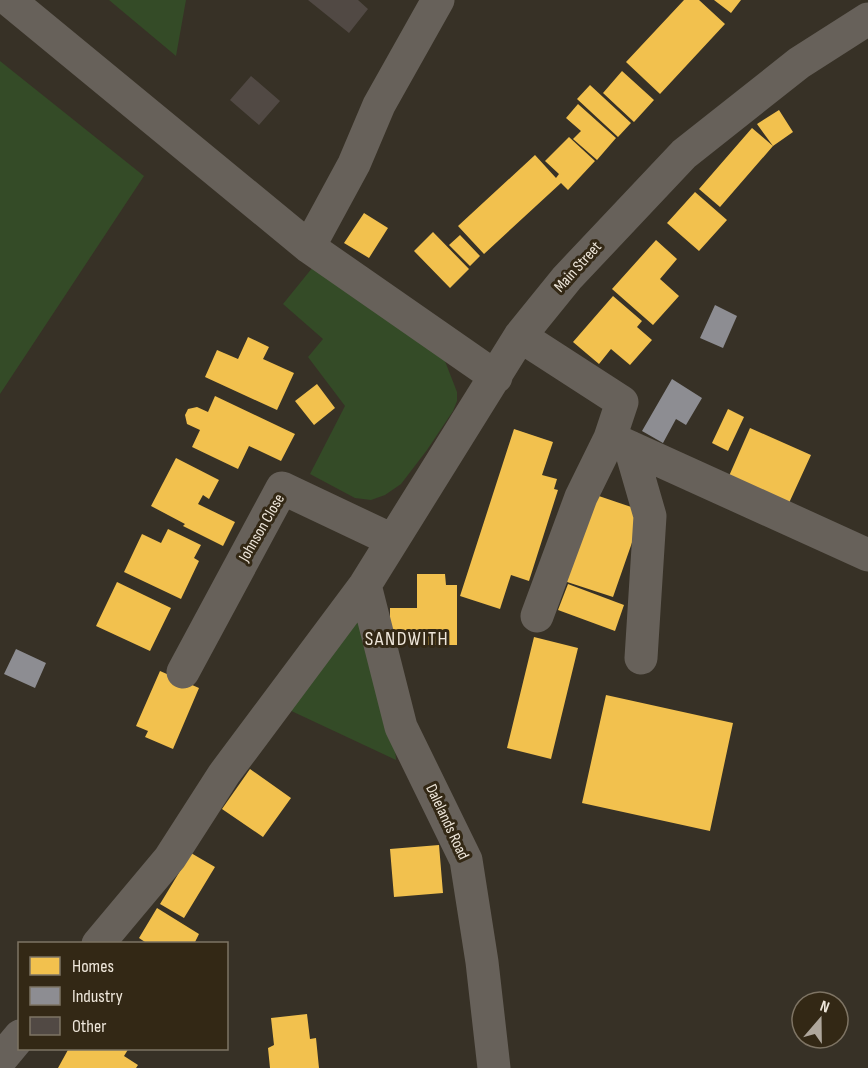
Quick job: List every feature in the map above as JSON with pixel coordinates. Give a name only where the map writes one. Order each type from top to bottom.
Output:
[{"type":"street","points":[[9,0],[309,247],[496,377]]},
{"type":"street","points":[[309,247],[354,164],[379,105],[438,0]]},
{"type":"street","name":"Main Street","points":[[100,942],[170,858],[224,774],[365,585],[520,336],[567,278],[684,154],[799,63],[868,19]]},
{"type":"street","points":[[520,336],[622,402],[620,442],[650,516],[640,658]]},
{"type":"street","points":[[620,442],[868,555]]},
{"type":"street","points":[[537,616],[581,496],[620,442]]},
{"type":"street","name":"Johnson Close","points":[[183,672],[282,488],[392,540]]},
{"type":"street","name":"Dalelands Road","points":[[365,585],[401,727],[466,860],[482,962],[494,1068]]},
{"type":"street","points":[[0,1059],[18,1038]]},
{"type":"green space","points":[[109,0],[186,0],[176,56]]},
{"type":"green space","points":[[0,61],[144,176],[0,394]]},
{"type":"green space","points":[[317,262],[443,356],[457,392],[457,401],[453,411],[401,484],[385,495],[371,500],[355,498],[310,474],[345,406],[308,357],[323,339],[283,304]]},
{"type":"green space","points":[[359,622],[393,718],[396,760],[285,708],[347,627]]},
{"type":"building: Homes","points":[[684,0],[699,0],[725,24],[660,94],[626,62]]},
{"type":"building: Homes","points":[[714,0],[741,0],[731,13]]},
{"type":"building: Homes","points":[[622,71],[654,100],[634,122],[603,93]]},
{"type":"building: Homes","points":[[590,85],[631,123],[618,137],[577,99]]},
{"type":"building: Homes","points":[[578,104],[616,138],[597,160],[573,139],[581,131],[566,118]]},
{"type":"building: Homes","points":[[779,110],[793,132],[773,146],[757,124]]},
{"type":"building: Homes","points":[[752,128],[773,146],[720,207],[699,189]]},
{"type":"building: Homes","points":[[569,137],[595,161],[568,190],[561,183],[484,254],[458,226],[535,155],[556,178],[559,174],[545,161]]},
{"type":"building: Homes","points":[[695,192],[727,220],[699,251],[667,223]]},
{"type":"building: Homes","points":[[364,213],[388,228],[369,258],[344,243]]},
{"type":"building: Homes","points":[[433,232],[469,269],[450,288],[414,251]]},
{"type":"building: Homes","points":[[460,235],[480,256],[470,266],[449,245]]},
{"type":"building: Homes","points":[[656,240],[677,259],[660,279],[679,296],[653,325],[612,289]]},
{"type":"building: Homes","points":[[613,296],[642,321],[637,327],[652,340],[630,365],[611,349],[599,364],[573,342]]},
{"type":"building: Homes","points":[[248,337],[269,347],[263,359],[294,373],[277,410],[205,377],[217,350],[238,359]]},
{"type":"building: Homes","points":[[317,384],[335,408],[314,425],[295,401]]},
{"type":"building: Homes","points":[[215,396],[295,434],[281,461],[249,446],[238,469],[192,447],[200,430],[187,424],[185,415],[188,409],[197,407],[208,412]]},
{"type":"building: Homes","points":[[728,409],[744,417],[728,451],[712,443]]},
{"type":"building: Homes","points":[[750,428],[811,455],[789,503],[729,476]]},
{"type":"building: Homes","points":[[514,429],[553,442],[542,475],[557,479],[554,489],[558,490],[529,581],[511,575],[500,609],[460,596]]},
{"type":"building: Homes","points":[[176,458],[219,480],[209,499],[203,495],[198,504],[235,522],[223,546],[183,526],[185,524],[151,506]]},
{"type":"building: Homes","points":[[590,493],[643,511],[613,597],[561,580]]},
{"type":"building: Homes","points":[[168,529],[201,545],[194,558],[199,561],[181,599],[124,572],[142,534],[161,543]]},
{"type":"building: Homes","points":[[417,574],[445,574],[446,585],[457,585],[457,645],[428,645],[428,637],[390,637],[390,608],[417,608]]},
{"type":"building: Homes","points":[[117,582],[171,608],[150,651],[96,626]]},
{"type":"building: Homes","points":[[568,584],[624,605],[615,631],[558,610]]},
{"type":"building: Homes","points":[[534,637],[578,648],[551,759],[507,748]]},
{"type":"building: Homes","points":[[160,671],[199,688],[173,749],[145,737],[148,731],[136,726]]},
{"type":"building: Homes","points":[[606,695],[733,723],[710,831],[582,803]]},
{"type":"building: Homes","points":[[250,769],[291,798],[263,837],[222,809]]},
{"type":"building: Homes","points":[[439,845],[443,893],[394,897],[390,849]]},
{"type":"building: Homes","points":[[191,853],[215,867],[184,918],[160,904]]},
{"type":"building: Homes","points":[[157,908],[199,934],[195,942],[145,942],[139,938]]},
{"type":"building: Homes","points":[[307,1014],[310,1039],[316,1038],[319,1068],[270,1068],[268,1048],[274,1045],[271,1018]]},
{"type":"building: Homes","points":[[68,1050],[128,1050],[124,1056],[138,1065],[136,1068],[58,1068]]},
{"type":"building: Industry","points":[[715,305],[737,316],[723,348],[700,338]]},
{"type":"building: Industry","points":[[672,379],[702,398],[686,425],[676,419],[663,443],[642,431]]},
{"type":"building: Industry","points":[[16,649],[46,663],[35,688],[4,674]]},
{"type":"building: Other","points":[[308,0],[358,0],[368,9],[349,33]]},
{"type":"building: Other","points":[[251,76],[280,101],[259,125],[230,100]]},
{"type":"district","name":"SANDWITH","points":[[407,639]]}]
